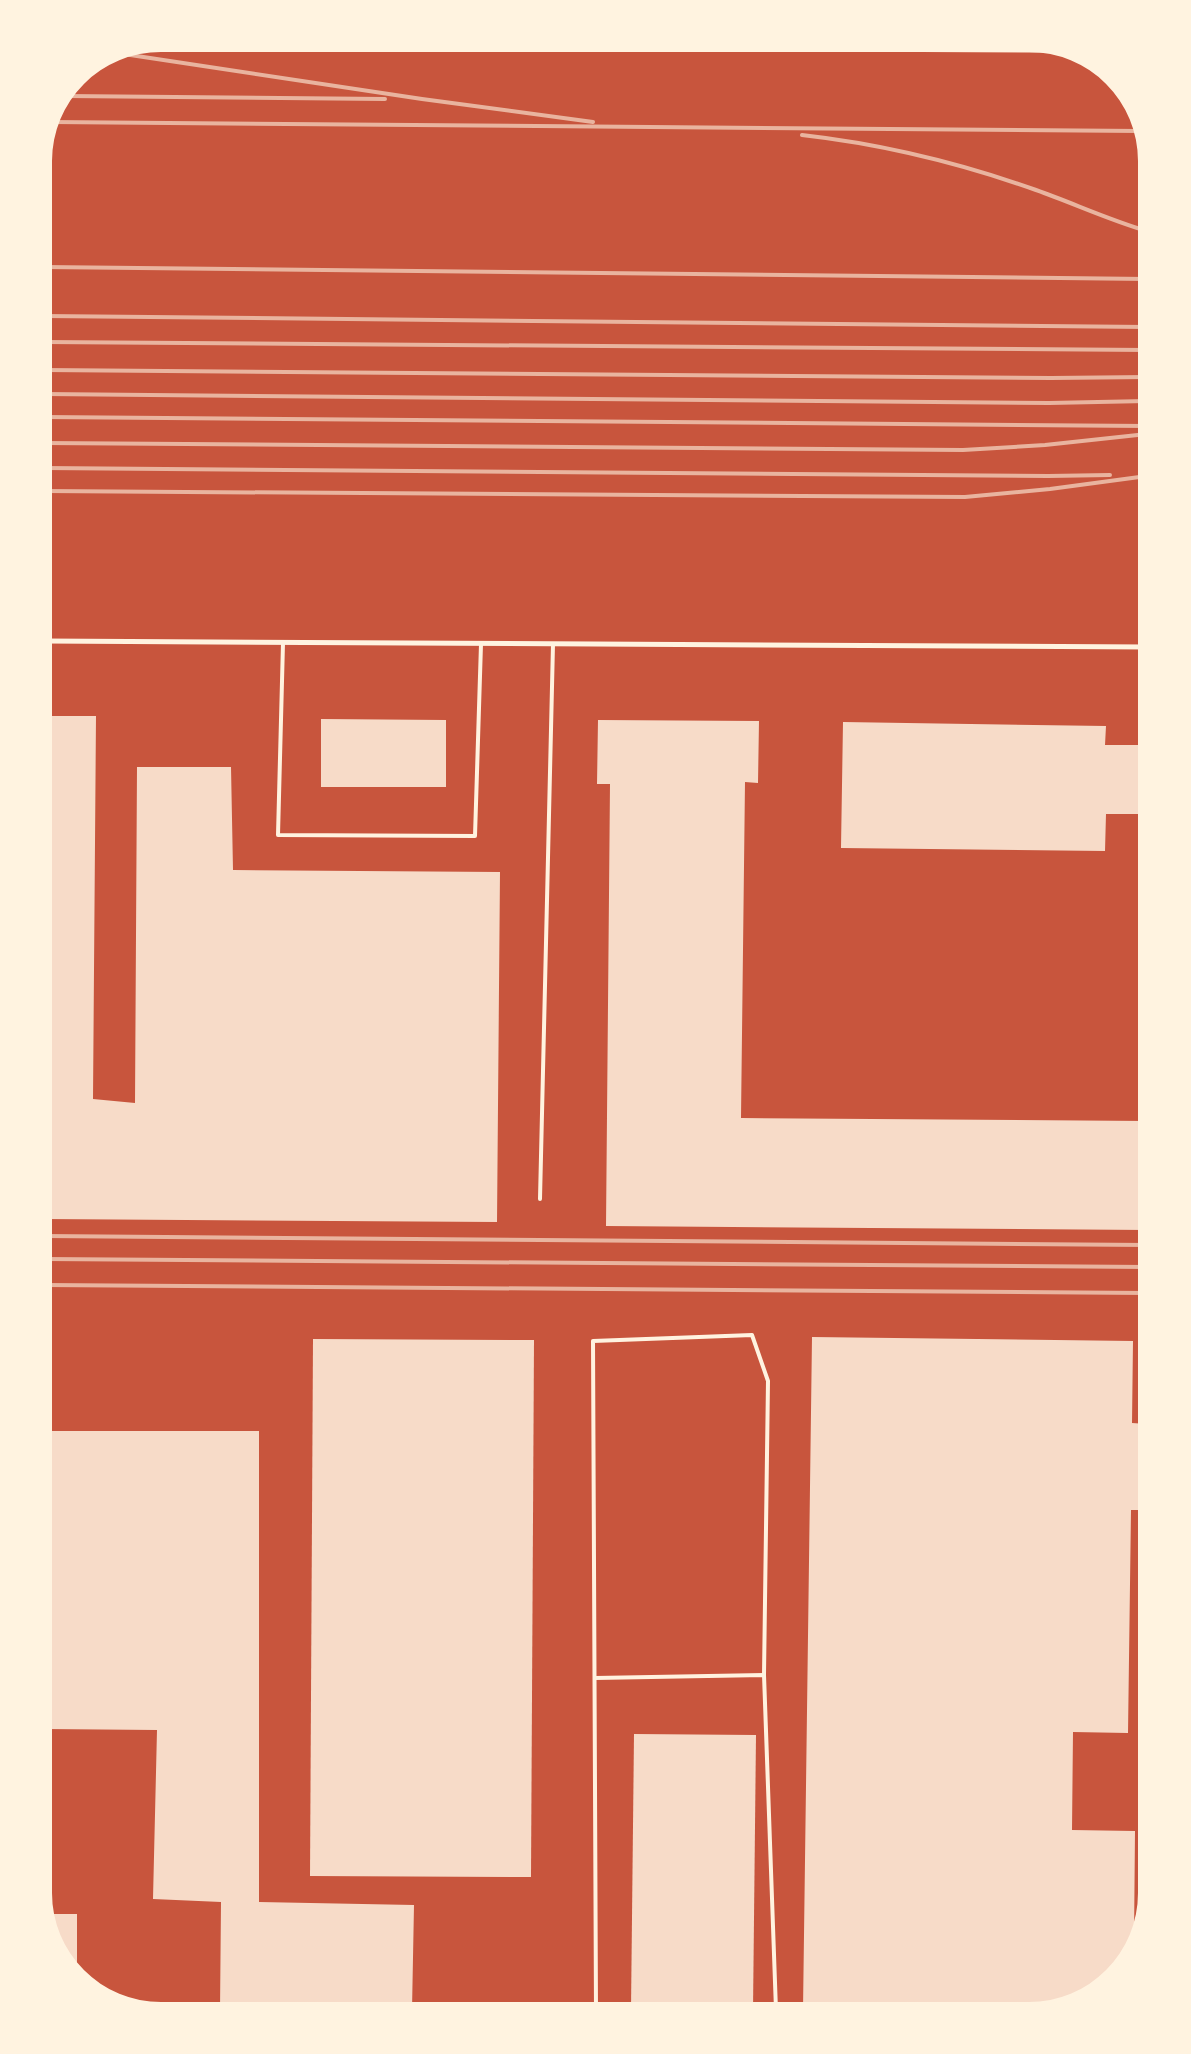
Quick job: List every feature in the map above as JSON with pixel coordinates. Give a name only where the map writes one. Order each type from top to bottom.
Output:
[{"type":"street","points":[[53,641],[1138,647]]},
{"type":"lane","points":[[283,643],[278,835],[298,836],[475,836],[481,644]]},
{"type":"lane","points":[[540,1199],[553,644]]},
{"type":"lane","points":[[596,2002],[592,1341],[752,1335],[768,1381],[764,1675],[776,2002]]},
{"type":"lane","points":[[595,1678],[764,1675]]},
{"type":"building","points":[[53,716],[96,716],[93,1099],[135,1103],[137,767],[231,767],[233,870],[500,872],[497,1222],[52,1219]]},
{"type":"building","points":[[321,719],[446,720],[446,787],[321,787]]},
{"type":"building","points":[[598,720],[759,721],[758,783],[745,782],[741,1118],[1138,1121],[1138,1230],[606,1226],[610,784],[597,784]]},
{"type":"building","points":[[843,722],[1106,726],[1105,745],[1138,745],[1138,814],[1106,814],[1105,851],[841,848]]},
{"type":"building","points":[[812,1337],[1133,1341],[1132,1423],[1138,1423],[1138,1510],[1131,1510],[1128,1733],[1073,1732],[1072,1830],[1135,1831],[1134,1924],[1127,1941],[1112,1965],[1102,1975],[1065,1996],[1044,2001],[803,2002]]},
{"type":"building","points":[[313,1339],[534,1340],[531,1877],[310,1876]]},
{"type":"building","points":[[52,1431],[259,1431],[259,1902],[414,1905],[412,2001],[220,2001],[221,1902],[153,1899],[157,1730],[52,1729]]},
{"type":"building","points":[[634,1734],[756,1735],[753,2002],[631,2002]]},
{"type":"building","points":[[55,1914],[77,1914],[77,1962],[58,1928]]},
{"type":"railway","points":[[136,56],[422,99],[593,122]]},
{"type":"railway","points":[[74,96],[385,99]]},
{"type":"railway","points":[[60,122],[1134,131]]},
{"type":"railway","points":[[802,135],[891,149],[979,171],[1138,228]]},
{"type":"railway","points":[[53,267],[1138,279]]},
{"type":"railway","points":[[53,316],[1138,327]]},
{"type":"railway","points":[[53,342],[1138,350]]},
{"type":"railway","points":[[53,370],[1138,377]]},
{"type":"railway","points":[[53,394],[1049,403],[1138,401]]},
{"type":"railway","points":[[53,417],[1138,426]]},
{"type":"railway","points":[[53,443],[963,450],[1045,445],[1138,435]]},
{"type":"railway","points":[[53,468],[1110,475]]},
{"type":"railway","points":[[53,491],[965,497],[1050,489],[1138,477]]},
{"type":"railway","points":[[52,1236],[1138,1245]]},
{"type":"railway","points":[[52,1259],[1138,1267]]},
{"type":"railway","points":[[52,1285],[1138,1293]]}]
